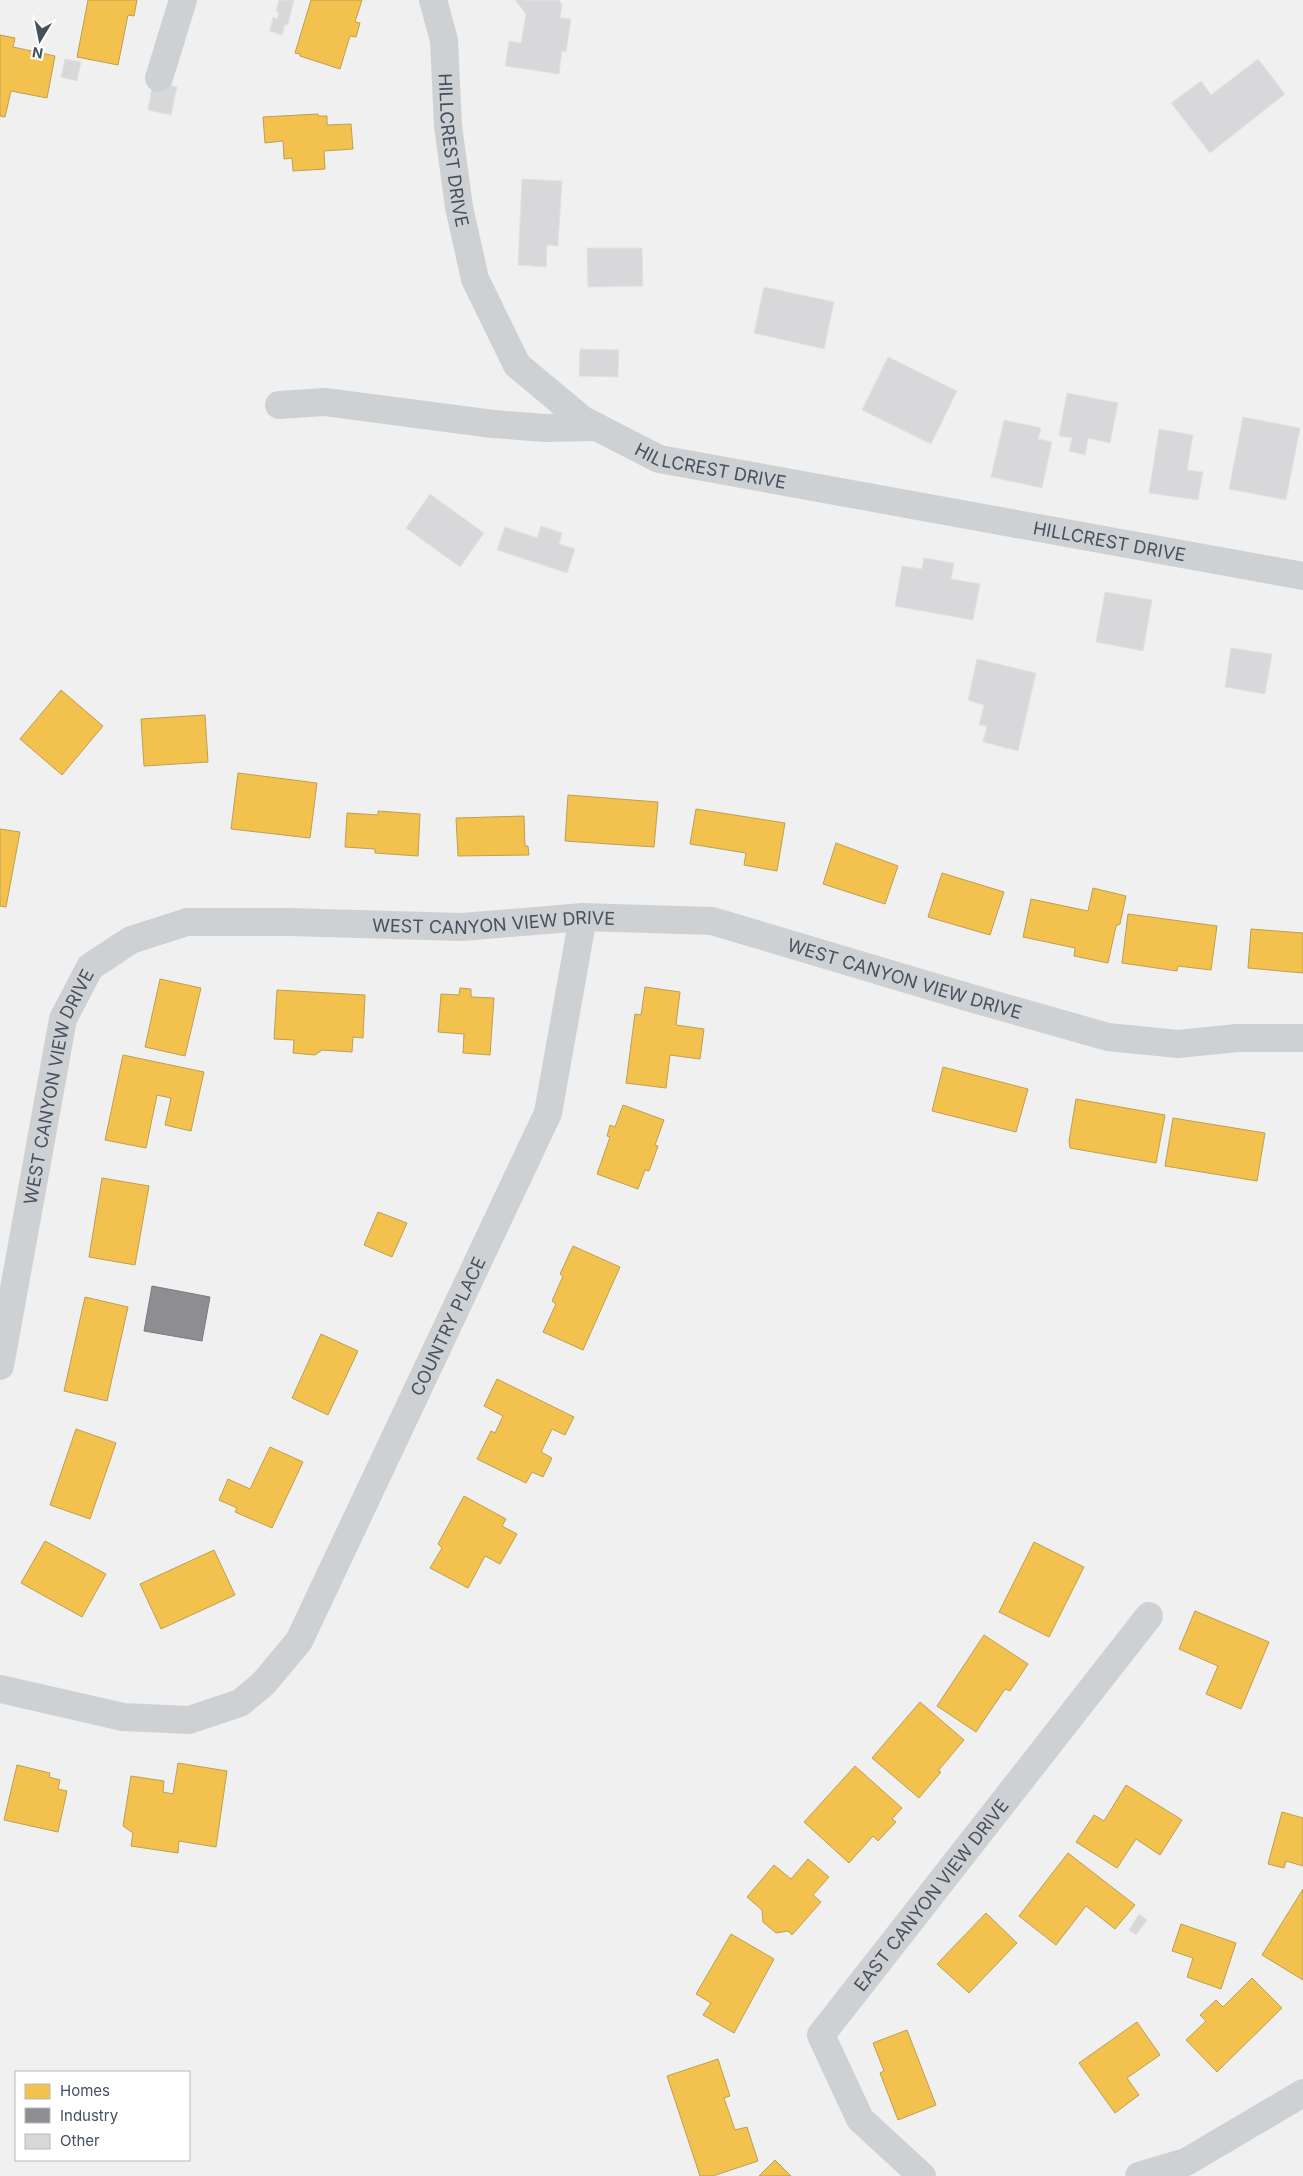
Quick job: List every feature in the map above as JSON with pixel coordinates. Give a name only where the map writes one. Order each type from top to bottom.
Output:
[{"type":"street","points":[[159,78],[183,0]]},
{"type":"street","name":"HILLCREST DRIVE","points":[[433,0],[444,40],[448,126],[459,207],[475,279],[517,365],[583,420],[659,459],[1303,576]]},
{"type":"street","points":[[279,406],[326,402],[494,424],[545,428],[596,427]]},
{"type":"street","name":"WEST CANYON VIEW DRIVE","points":[[0,1366],[64,1019],[90,968],[130,940],[187,922],[288,922],[462,927],[583,917],[712,921],[974,999],[1108,1036],[1178,1044],[1237,1038],[1303,1038]]},
{"type":"street","name":"COUNTRY PLACE","points":[[0,1689],[124,1717],[189,1720],[240,1703],[263,1684],[299,1641],[548,1113],[583,917]]},
{"type":"street","name":"EAST CANYON VIEW DRIVE","points":[[922,2176],[860,2119],[821,2035],[1150,1616]]},
{"type":"street","points":[[1139,2176],[1186,2162],[1303,2092]]},
{"type":"building: Homes","points":[[88,0],[137,0],[134,16],[128,15],[118,65],[77,57]]},
{"type":"building: Homes","points":[[311,0],[362,0],[355,22],[360,23],[356,37],[350,36],[340,69],[295,53]]},
{"type":"building: Homes","points":[[0,35],[15,38],[13,47],[55,56],[47,98],[11,91],[5,117],[0,116]]},
{"type":"building: Homes","points":[[318,114],[318,116],[327,116],[327,125],[351,124],[353,149],[324,151],[325,169],[293,171],[292,158],[284,159],[283,141],[265,143],[263,117]]},
{"type":"building: Homes","points":[[61,690],[103,726],[62,775],[20,739]]},
{"type":"building: Homes","points":[[205,715],[208,762],[144,766],[141,719]]},
{"type":"building: Homes","points":[[238,773],[317,783],[310,838],[231,829]]},
{"type":"building: Homes","points":[[568,795],[658,802],[654,847],[565,841]]},
{"type":"building: Homes","points":[[696,809],[785,823],[777,871],[744,865],[746,853],[690,844]]},
{"type":"building: Homes","points":[[378,811],[420,814],[418,856],[375,853],[375,849],[345,847],[347,813],[378,815]]},
{"type":"building: Homes","points":[[524,816],[525,846],[528,846],[529,855],[458,856],[456,818]]},
{"type":"building: Homes","points":[[0,829],[20,832],[6,907],[0,906]]},
{"type":"building: Homes","points":[[836,843],[898,866],[885,904],[823,884]]},
{"type":"building: Homes","points":[[942,873],[1004,892],[990,935],[928,917]]},
{"type":"building: Homes","points":[[1093,888],[1126,896],[1120,924],[1116,926],[1108,963],[1074,956],[1075,948],[1023,937],[1031,899],[1088,911]]},
{"type":"building: Homes","points":[[1128,914],[1217,926],[1211,970],[1178,966],[1177,971],[1122,963]]},
{"type":"building: Homes","points":[[1251,929],[1303,933],[1303,973],[1248,968]]},
{"type":"building: Homes","points":[[160,979],[201,988],[185,1056],[145,1047]]},
{"type":"building: Homes","points":[[645,987],[680,992],[676,1025],[704,1029],[700,1059],[670,1055],[666,1088],[626,1083],[635,1014],[641,1015]]},
{"type":"building: Homes","points":[[460,988],[471,989],[471,997],[494,998],[490,1055],[463,1053],[464,1034],[438,1032],[441,994],[459,995]]},
{"type":"building: Homes","points":[[277,990],[365,995],[363,1038],[353,1037],[352,1052],[322,1050],[315,1055],[293,1053],[294,1040],[274,1039]]},
{"type":"building: Homes","points":[[123,1055],[204,1072],[191,1131],[165,1125],[171,1098],[157,1095],[146,1148],[105,1140]]},
{"type":"building: Homes","points":[[943,1067],[1028,1089],[1016,1132],[932,1111]]},
{"type":"building: Homes","points":[[1076,1099],[1165,1115],[1156,1163],[1070,1148],[1069,1141]]},
{"type":"building: Homes","points":[[623,1105],[664,1120],[655,1145],[658,1146],[649,1171],[645,1170],[638,1189],[597,1174],[610,1137],[607,1136],[610,1125],[615,1127]]},
{"type":"building: Homes","points":[[1173,1118],[1265,1133],[1257,1181],[1165,1166]]},
{"type":"building: Homes","points":[[102,1178],[149,1186],[135,1265],[89,1257]]},
{"type":"building: Homes","points":[[378,1212],[407,1223],[392,1257],[364,1245]]},
{"type":"building: Homes","points":[[573,1246],[620,1267],[583,1350],[543,1332],[556,1304],[552,1301],[563,1276],[560,1274]]},
{"type":"building: Homes","points":[[85,1297],[128,1307],[107,1401],[64,1391]]},
{"type":"building: Homes","points":[[321,1334],[358,1351],[328,1415],[292,1398]]},
{"type":"building: Homes","points":[[497,1379],[574,1417],[565,1435],[552,1429],[541,1452],[552,1458],[543,1477],[532,1472],[526,1483],[477,1459],[491,1431],[495,1433],[503,1416],[484,1406]]},
{"type":"building: Homes","points":[[76,1429],[116,1443],[90,1519],[50,1505]]},
{"type":"building: Homes","points":[[270,1447],[303,1462],[272,1528],[235,1512],[237,1508],[219,1500],[228,1479],[250,1489]]},
{"type":"building: Homes","points":[[464,1496],[506,1519],[502,1526],[517,1534],[500,1564],[485,1556],[468,1588],[430,1568],[442,1548],[438,1544]]},
{"type":"building: Homes","points":[[45,1541],[106,1574],[82,1617],[21,1583]]},
{"type":"building: Homes","points":[[1034,1542],[1084,1567],[1049,1637],[999,1612]]},
{"type":"building: Homes","points":[[214,1550],[235,1595],[161,1629],[140,1584]]},
{"type":"building: Homes","points":[[1195,1611],[1269,1642],[1241,1709],[1206,1694],[1218,1666],[1179,1649]]},
{"type":"building: Homes","points":[[984,1635],[1028,1664],[1010,1691],[1005,1689],[976,1732],[937,1706]]},
{"type":"building: Homes","points":[[920,1702],[964,1740],[938,1771],[941,1772],[919,1798],[872,1758]]},
{"type":"building: Homes","points":[[178,1763],[227,1771],[216,1847],[179,1841],[178,1853],[131,1846],[133,1833],[123,1826],[131,1776],[164,1781],[163,1792],[173,1794]]},
{"type":"building: Homes","points":[[17,1765],[50,1773],[49,1777],[60,1780],[58,1789],[67,1791],[58,1832],[4,1820]]},
{"type":"building: Homes","points":[[855,1766],[902,1808],[892,1819],[896,1822],[878,1841],[873,1836],[849,1863],[804,1822]]},
{"type":"building: Homes","points":[[1126,1785],[1182,1820],[1160,1855],[1136,1839],[1117,1868],[1076,1842],[1094,1815],[1104,1821]]},
{"type":"building: Homes","points":[[1282,1812],[1303,1818],[1303,1866],[1286,1861],[1284,1868],[1268,1864]]},
{"type":"building: Homes","points":[[1068,1853],[1135,1905],[1115,1929],[1086,1906],[1056,1945],[1019,1916]]},
{"type":"building: Homes","points":[[808,1859],[829,1877],[813,1895],[821,1902],[792,1935],[788,1931],[776,1933],[763,1922],[762,1910],[747,1897],[774,1865],[791,1879]]},
{"type":"building: Homes","points":[[1303,1889],[1303,1980],[1262,1955]]},
{"type":"building: Homes","points":[[986,1913],[1017,1943],[969,1993],[937,1964]]},
{"type":"building: Homes","points":[[1181,1924],[1236,1943],[1221,1989],[1187,1977],[1193,1958],[1172,1951]]},
{"type":"building: Homes","points":[[731,1934],[774,1959],[734,2033],[703,2015],[711,2003],[696,1994]]},
{"type":"building: Homes","points":[[1252,1978],[1282,2008],[1217,2072],[1186,2040],[1206,2021],[1200,2015],[1216,2000],[1223,2007]]},
{"type":"building: Homes","points":[[1137,2022],[1160,2055],[1127,2078],[1139,2095],[1115,2113],[1079,2063]]},
{"type":"building: Homes","points":[[907,2030],[936,2105],[898,2120],[880,2073],[884,2071],[873,2043]]},
{"type":"building: Homes","points":[[718,2059],[730,2096],[724,2098],[735,2130],[747,2127],[758,2161],[713,2176],[700,2176],[667,2076]]},
{"type":"building: Homes","points":[[775,2160],[791,2176],[759,2176]]},
{"type":"building: Industry","points":[[152,1286],[210,1297],[202,1341],[144,1331]]},
{"type":"building: Other","points":[[279,0],[294,0],[288,25],[285,24],[282,35],[270,31],[273,17],[277,19],[279,13],[276,11]]},
{"type":"building: Other","points":[[515,0],[559,0],[562,5],[560,18],[571,19],[566,52],[562,51],[559,74],[505,66],[509,41],[521,43],[526,14]]},
{"type":"building: Other","points":[[65,59],[81,62],[77,81],[61,77]]},
{"type":"building: Other","points":[[1258,59],[1285,94],[1210,153],[1171,103],[1201,81],[1211,95]]},
{"type":"building: Other","points":[[153,82],[177,87],[171,115],[148,110]]},
{"type":"building: Other","points":[[522,179],[562,181],[558,246],[547,245],[546,267],[518,265]]},
{"type":"building: Other","points":[[587,248],[642,248],[643,286],[588,287]]},
{"type":"building: Other","points":[[764,287],[834,302],[824,349],[754,333]]},
{"type":"building: Other","points":[[580,349],[619,350],[618,377],[579,376]]},
{"type":"building: Other","points":[[888,357],[957,391],[931,444],[862,410]]},
{"type":"building: Other","points":[[1067,393],[1118,403],[1110,443],[1088,438],[1085,455],[1069,451],[1072,438],[1059,436]]},
{"type":"building: Other","points":[[1243,417],[1300,428],[1286,500],[1229,489]]},
{"type":"building: Other","points":[[1004,420],[1041,428],[1038,439],[1052,442],[1042,488],[991,477]]},
{"type":"building: Other","points":[[1159,429],[1193,435],[1187,470],[1203,472],[1198,500],[1149,493]]},
{"type":"building: Other","points":[[430,494],[484,533],[460,567],[406,528]]},
{"type":"building: Other","points":[[541,526],[562,533],[559,544],[575,549],[567,573],[497,550],[505,527],[537,538]]},
{"type":"building: Other","points":[[924,558],[954,563],[951,579],[980,584],[973,620],[895,606],[902,566],[922,569]]},
{"type":"building: Other","points":[[1105,592],[1152,600],[1143,651],[1096,642]]},
{"type":"building: Other","points":[[1231,648],[1272,654],[1265,694],[1225,687]]},
{"type":"building: Other","points":[[977,659],[1036,673],[1018,751],[983,742],[987,726],[979,725],[984,705],[968,700]]},
{"type":"building: Other","points":[[1139,1914],[1147,1920],[1136,1935],[1129,1930]]}]
